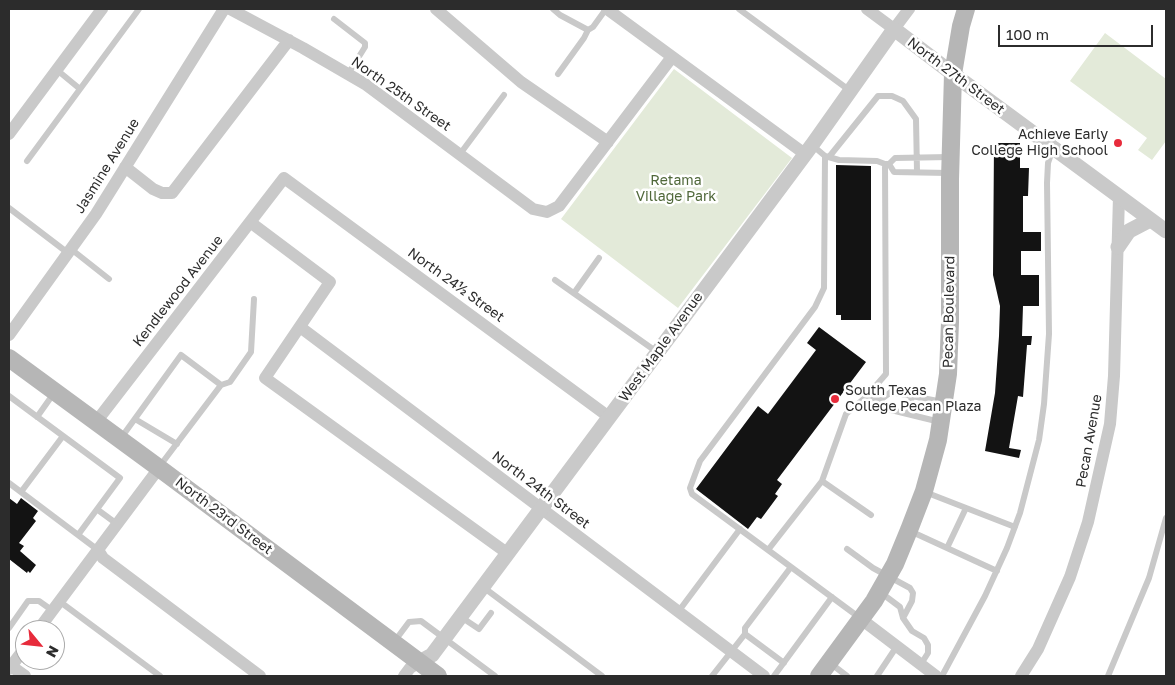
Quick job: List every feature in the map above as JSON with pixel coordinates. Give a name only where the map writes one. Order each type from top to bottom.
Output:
[{"type":"main road","name":"Pecan Boulevard","points":[[824,670],[884,584],[909,530],[924,491],[941,422],[945,402],[950,322],[950,165],[953,74],[961,26],[966,9]]},
{"type":"main road","name":"North 23rd Street","points":[[9,358],[438,676]]},
{"type":"street","name":"Jasmine Avenue","points":[[10,330],[96,214],[224,9]]},
{"type":"street","name":"North 25th Street","points":[[230,9],[289,40],[364,84],[534,208],[547,212],[559,206],[608,142]]},
{"type":"street","points":[[436,9],[521,82],[608,142],[672,57]]},
{"type":"street","points":[[607,9],[672,57],[808,149]]},
{"type":"street","name":"North 27th Street","points":[[867,9],[1166,232]]},
{"type":"street","name":"West Maple Avenue","points":[[404,676],[410,668],[432,655],[910,9]]},
{"type":"street","points":[[9,134],[98,10]]},
{"type":"street","points":[[125,166],[152,189],[162,193],[172,193],[289,40]]},
{"type":"street","name":"Kendlewood Avenue","points":[[96,422],[284,178]]},
{"type":"street","name":"North 24½ Street","points":[[284,178],[609,417]]},
{"type":"street","name":"Pecan Avenue","points":[[1021,676],[1038,649],[1070,577],[1088,522],[1110,424],[1114,376],[1120,196]]},
{"type":"street","points":[[1118,247],[1129,231],[1150,220]]},
{"type":"street","points":[[250,222],[330,282],[266,378],[507,553]]},
{"type":"street","name":"North 24th Street","points":[[300,327],[764,676]]},
{"type":"street","points":[[46,620],[159,468]]},
{"type":"street","points":[[98,550],[103,558],[260,676]]},
{"type":"street","points":[[861,619],[936,676]]},
{"type":"street","points":[[10,668],[25,676]]},
{"type":"lane","points":[[27,161],[140,9]]},
{"type":"lane","points":[[553,9],[560,15],[588,30]]},
{"type":"lane","points":[[558,74],[588,30],[593,27],[607,9]]},
{"type":"lane","points":[[739,9],[850,91]]},
{"type":"lane","points":[[334,19],[365,43],[365,47],[348,74]]},
{"type":"lane","points":[[56,70],[80,89]]},
{"type":"lane","points":[[460,154],[504,95]]},
{"type":"lane","points":[[861,619],[692,494],[690,488],[700,461],[815,307],[824,288],[827,156],[878,96],[892,96],[903,101],[916,119],[917,172]]},
{"type":"lane","points":[[942,676],[997,571],[1014,527],[1039,440],[1044,404],[1049,334],[1047,183],[1048,163],[1053,148]]},
{"type":"lane","points":[[808,149],[839,160],[877,161],[887,164],[894,172],[917,172],[950,165]]},
{"type":"lane","points":[[887,164],[895,158],[917,157],[950,165]]},
{"type":"lane","points":[[768,550],[822,481],[846,414],[866,397],[886,374],[887,164]]},
{"type":"lane","points":[[9,208],[109,278]]},
{"type":"lane","points":[[574,293],[599,258]]},
{"type":"lane","points":[[555,280],[657,352]]},
{"type":"lane","points":[[159,468],[221,385],[230,382],[251,352],[254,299]]},
{"type":"lane","points":[[120,440],[182,355],[221,385]]},
{"type":"lane","points":[[36,417],[55,392]]},
{"type":"lane","points":[[880,400],[891,392],[945,402]]},
{"type":"lane","points":[[9,396],[120,478],[78,535]]},
{"type":"lane","points":[[908,414],[912,396]]},
{"type":"lane","points":[[866,397],[880,400],[887,409],[941,422]]},
{"type":"lane","points":[[135,419],[176,444]]},
{"type":"lane","points":[[21,492],[63,436]]},
{"type":"lane","points":[[822,481],[871,515]]},
{"type":"lane","points":[[9,483],[98,550]]},
{"type":"lane","points":[[924,491],[1014,527]]},
{"type":"lane","points":[[948,548],[966,508]]},
{"type":"lane","points":[[98,510],[117,524]]},
{"type":"lane","points":[[1108,676],[1149,578],[1166,518]]},
{"type":"lane","points":[[678,612],[740,529]]},
{"type":"lane","points":[[909,530],[997,571]]},
{"type":"lane","points":[[847,549],[874,568],[900,607],[903,618],[912,631],[924,638],[928,645],[928,652],[921,664]]},
{"type":"lane","points":[[712,676],[745,634],[745,628],[791,567]]},
{"type":"lane","points":[[884,584],[910,588],[913,592],[912,601],[903,618]]},
{"type":"lane","points":[[482,587],[602,676]]},
{"type":"lane","points":[[774,676],[832,597]]},
{"type":"lane","points":[[9,628],[28,601],[56,606],[160,676]]},
{"type":"lane","points":[[460,616],[479,629],[491,613]]},
{"type":"lane","points":[[393,643],[409,622],[421,621],[494,676]]},
{"type":"lane","points":[[745,634],[784,663]]},
{"type":"lane","points":[[877,676],[897,646]]},
{"type":"lane","points":[[824,670],[847,676]]},
{"type":"green space","points":[[1105,33],[1166,79],[1166,141],[1152,160],[1138,150],[1147,138],[1070,81]]},
{"type":"green space","name":"Retama Village Park","points":[[674,69],[792,158],[678,308],[561,219]]},
{"type":"building","points":[[994,143],[1020,143],[1020,168],[1029,168],[1028,196],[1023,196],[1023,232],[1041,232],[1041,251],[1021,251],[1021,275],[1039,275],[1039,306],[1023,306],[1022,336],[1032,336],[1031,345],[1027,345],[1023,397],[1018,396],[1009,448],[1021,450],[1019,458],[985,451],[995,393],[1000,306],[993,275]]},
{"type":"building","points":[[836,165],[871,166],[871,320],[841,320],[841,315],[836,315]]},
{"type":"building","points":[[819,327],[866,362],[777,480],[782,484],[775,494],[778,496],[761,519],[757,517],[748,529],[696,489],[758,406],[768,414],[816,350],[807,343]]},
{"type":"building","points":[[9,498],[17,504],[21,498],[38,511],[33,518],[36,521],[19,543],[24,546],[20,551],[36,565],[30,573],[28,571],[27,573],[9,559]]},
{"type":"place","name":"Achieve Early College High School","points":[[1118,143]]},
{"type":"place","name":"South Texas College Pecan Plaza","points":[[835,399]]}]
